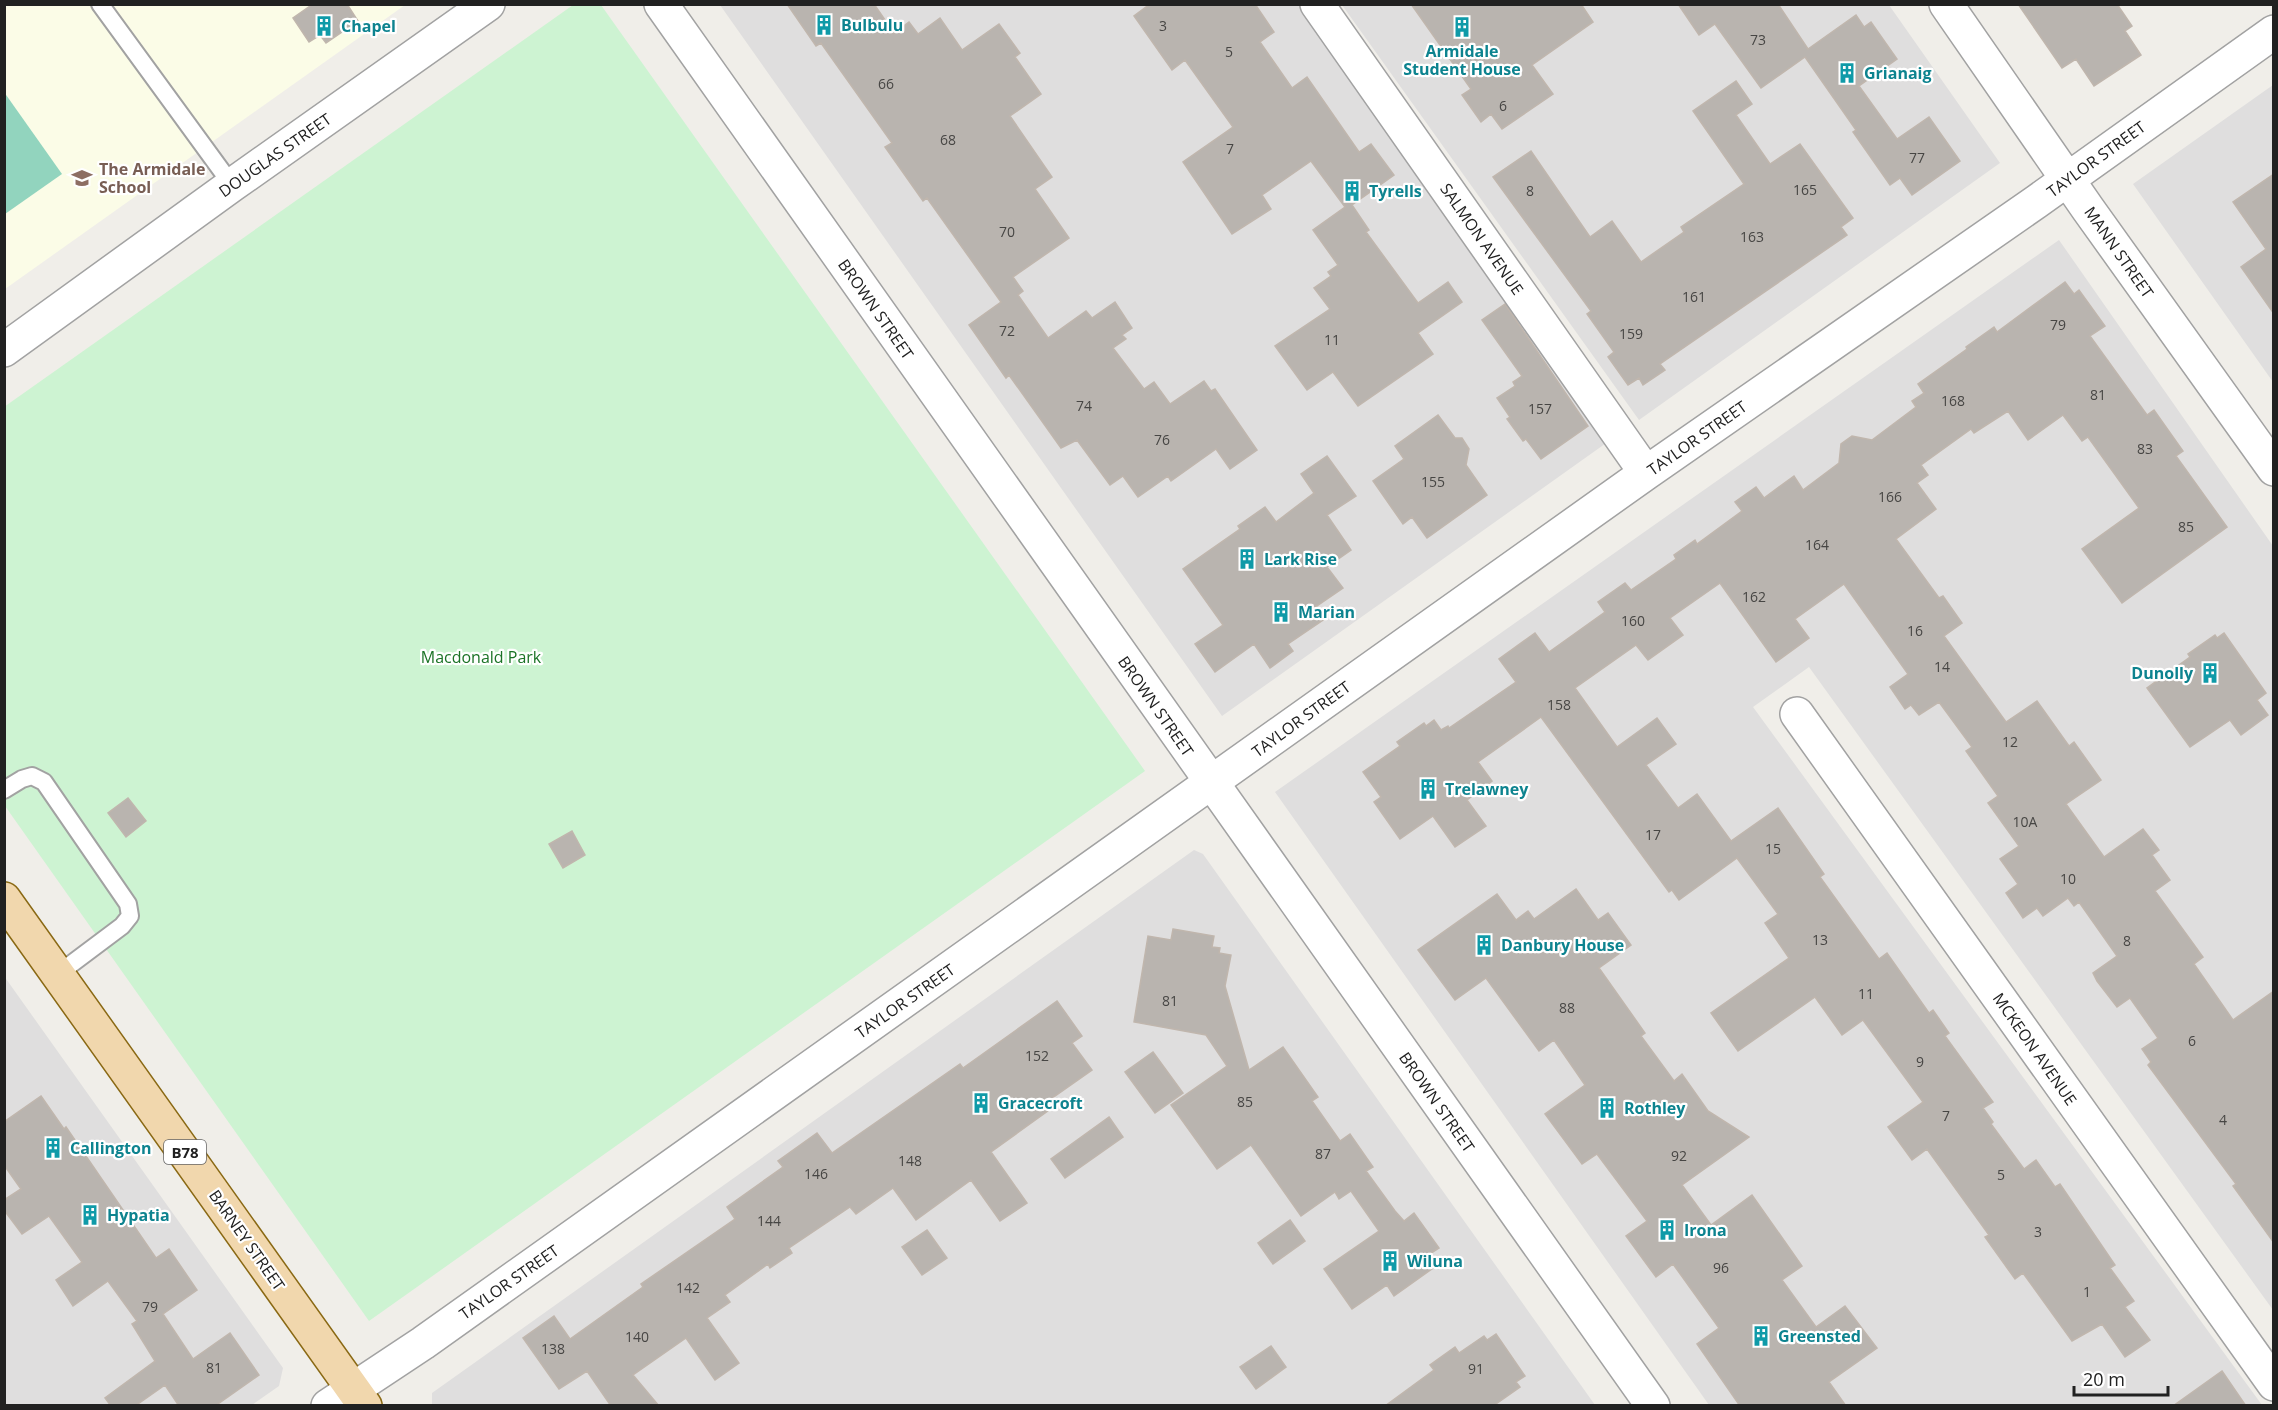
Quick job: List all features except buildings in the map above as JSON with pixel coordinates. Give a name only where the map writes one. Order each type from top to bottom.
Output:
[{"type":"main road","name":"BARNEY STREET","points":[[4,899],[58,974],[349,1400]]},
{"type":"street","name":"DOUGLAS STREET","points":[[4,350],[488,4]]},
{"type":"street","name":"BROWN STREET","points":[[661,4],[1653,1406]]},
{"type":"street","name":"SALMON AVENUE","points":[[1317,4],[1646,473]]},
{"type":"street","name":"MANN STREET","points":[[1946,4],[2274,469]]},
{"type":"street","name":"TAYLOR STREET","points":[[349,1400],[443,1329],[1646,473],[2068,179],[2274,32]]},
{"type":"street","name":"MCKEON AVENUE","points":[[1797,714],[2274,1384]]},
{"type":"lane","points":[[100,4],[232,185]]},
{"type":"lane","points":[[4,790],[32,776],[44,782],[128,904],[130,916],[123,926],[58,974]]},
{"type":"shaded area","name":"The Armidale School","points":[[5,5],[405,5],[5,289]]},
{"type":"shaded area","points":[[720,5],[1301,5],[1609,441],[1222,716]]},
{"type":"shaded area","points":[[1342,5],[1889,5],[2000,163],[1639,420]]},
{"type":"shaded area","points":[[2273,85],[2273,382],[2133,184]]},
{"type":"shaded area","points":[[2059,240],[2273,546],[2273,1310],[1809,667],[1753,707],[2262,1405],[1709,1405],[1275,792]]},
{"type":"shaded area","points":[[1194,850],[1203,854],[1595,1405],[432,1406],[432,1393]]},
{"type":"shaded area","points":[[4,976],[283,1368],[279,1386],[252,1405],[5,1405]]},
{"type":"green space","name":"Macdonald Park","points":[[573,5],[601,5],[1145,771],[369,1321],[5,806],[4,407]]},
{"type":"green space","points":[[4,92],[62,174],[5,214],[4,214]]},
{"type":"place","name":"Bulbulu","points":[[824,25]]},
{"type":"place","name":"Chapel","points":[[324,26]]},
{"type":"place","name":"Armidale Student House","points":[[1462,27]]},
{"type":"place","name":"Grianaig","points":[[1847,73]]},
{"type":"place","name":"The Armidale School","points":[[82,178]]},
{"type":"place","name":"Tyrells","points":[[1352,191]]},
{"type":"place","name":"Lark Rise","points":[[1247,559]]},
{"type":"place","name":"Marian","points":[[1281,612]]},
{"type":"place","name":"Dunolly","points":[[2210,673]]},
{"type":"place","name":"Trelawney","points":[[1428,789]]},
{"type":"place","name":"Danbury House","points":[[1484,945]]},
{"type":"place","name":"Gracecroft","points":[[981,1103]]},
{"type":"place","name":"Rothley","points":[[1607,1108]]},
{"type":"place","name":"Callington","points":[[53,1148]]},
{"type":"place","name":"Hypatia","points":[[90,1215]]},
{"type":"place","name":"Irona","points":[[1667,1230]]},
{"type":"place","name":"Wiluna","points":[[1390,1261]]},
{"type":"place","name":"Greensted","points":[[1761,1336]]}]
